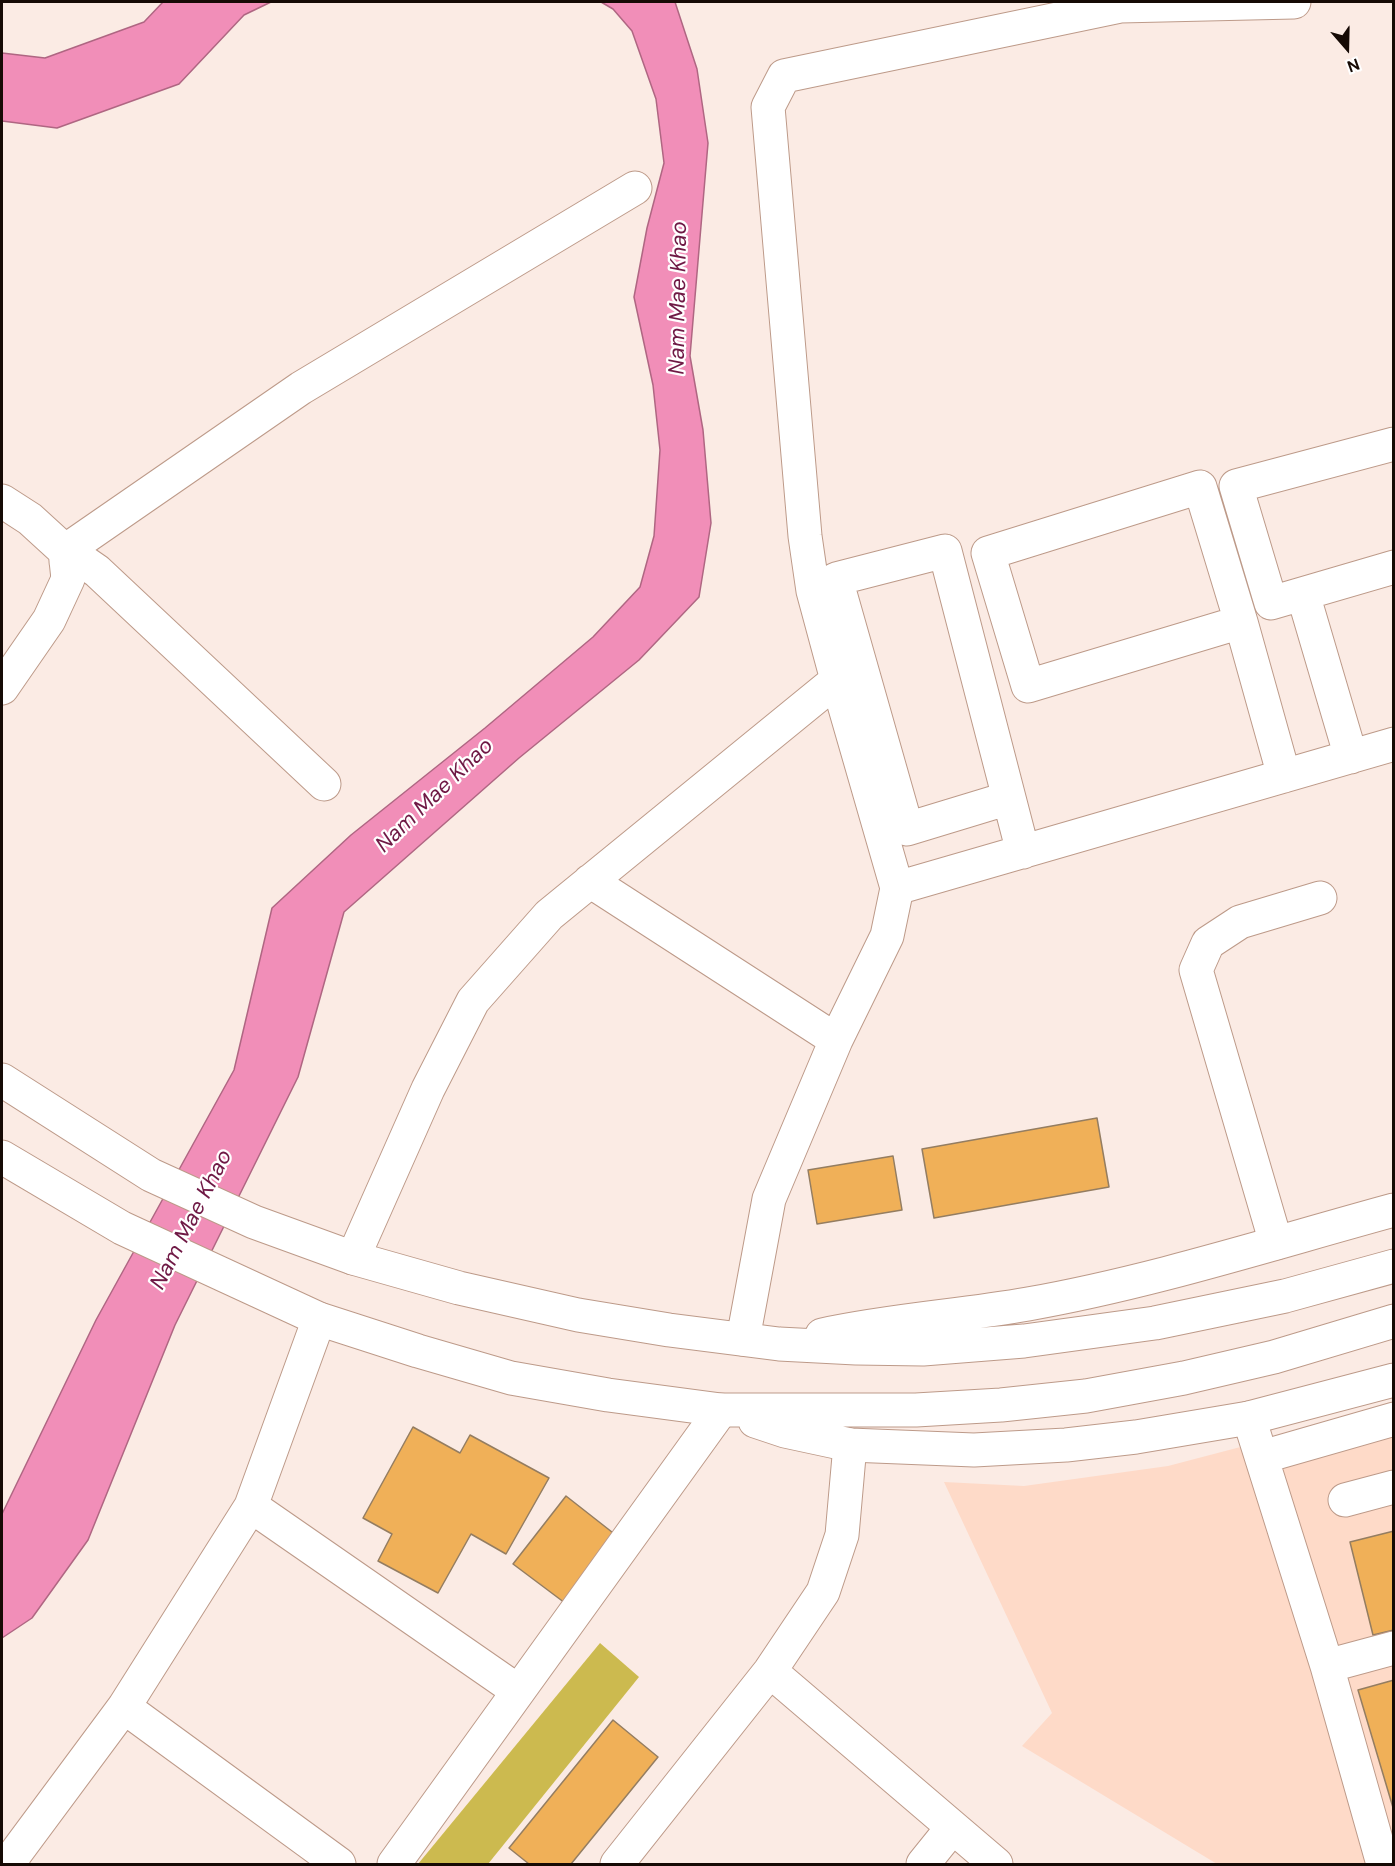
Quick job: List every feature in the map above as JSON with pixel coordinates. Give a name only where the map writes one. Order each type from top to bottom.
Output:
[{"type":"street","points":[[743,1339],[769,1199],[836,1040],[887,936],[897,888],[813,591],[805,536],[768,107],[784,76],[1120,4],[1294,2]]},
{"type":"street","points":[[65,556],[301,388],[634,188]]},
{"type":"street","points":[[1394,444],[1236,486],[1271,603],[1394,567]]},
{"type":"street","points":[[1241,622],[1028,686],[988,553],[1200,487],[1241,622],[1284,776]]},
{"type":"street","points":[[2,501],[30,519],[65,556],[84,562],[97,571],[324,784]]},
{"type":"street","points":[[1009,798],[907,829],[836,579],[945,550],[1023,852]]},
{"type":"street","points":[[2,688],[49,620],[68,579],[65,556]]},
{"type":"street","points":[[1303,594],[1351,757]]},
{"type":"street","points":[[353,1258],[428,1089],[473,1001],[549,915],[837,680]]},
{"type":"street","points":[[897,888],[1394,744]]},
{"type":"street","points":[[590,881],[836,1040]]},
{"type":"street","points":[[1276,1243],[1196,970],[1208,943],[1240,922],[1320,898]]},
{"type":"street","points":[[2,1080],[151,1175],[254,1222],[353,1258],[459,1288],[578,1314],[669,1330],[779,1344],[923,1349],[1036,1339],[1155,1323],[1285,1296],[1394,1266]]},
{"type":"street","points":[[2,1157],[122,1228],[319,1319],[511,1378],[608,1395],[721,1410],[916,1410],[1001,1405],[1086,1396],[1184,1378],[1274,1357],[1394,1321]]},
{"type":"street","points":[[779,1344],[862,1326],[1029,1304],[1141,1280],[1394,1210]]},
{"type":"street","points":[[9,1858],[124,1707],[251,1506],[319,1319]]},
{"type":"street","points":[[721,1410],[785,1431],[850,1445],[974,1450],[1066,1445],[1136,1437],[1249,1418],[1394,1380]]},
{"type":"street","points":[[394,1864],[721,1410]]},
{"type":"street","points":[[1249,1418],[1328,1666],[1383,1864]]},
{"type":"street","points":[[1262,1457],[1394,1419]]},
{"type":"street","points":[[617,1864],[770,1671],[823,1592],[842,1535],[850,1445]]},
{"type":"street","points":[[1345,1500],[1394,1487]]},
{"type":"street","points":[[251,1506],[518,1691]]},
{"type":"street","points":[[1328,1666],[1394,1648]]},
{"type":"street","points":[[770,1671],[996,1864]]},
{"type":"street","points":[[124,1707],[339,1864]]},
{"type":"street","points":[[923,1864],[952,1828]]},
{"type":"shaded area","points":[[1393,1407],[1393,1864],[1217,1864],[1022,1746],[1052,1713],[944,1482],[1024,1486],[1168,1466]]},
{"type":"shaded area","points":[[600,1643],[639,1677],[488,1864],[418,1864]]},
{"type":"water","points":[[163,2],[271,2],[244,15],[179,84],[57,128],[2,121],[2,53],[45,58],[144,22]]},
{"type":"water","name":"Nam Mae Khao","points":[[601,2],[675,2],[697,69],[708,143],[690,356],[703,430],[711,523],[699,597],[639,660],[519,758],[344,912],[298,1077],[175,1325],[88,1540],[32,1618],[2,1638],[2,1514],[96,1320],[234,1070],[272,908],[351,835],[485,728],[593,637],[640,587],[654,536],[660,450],[653,385],[634,297],[647,228],[664,163],[656,99],[632,31],[613,9]]},
{"type":"building","points":[[1097,1118],[1109,1187],[934,1218],[922,1149]]},
{"type":"building","points":[[893,1156],[902,1210],[817,1224],[808,1170]]},
{"type":"building","points":[[413,1427],[460,1453],[470,1435],[549,1478],[506,1554],[471,1534],[438,1593],[378,1561],[392,1534],[363,1518]]},
{"type":"building","points":[[566,1496],[617,1536],[565,1603],[513,1564]]},
{"type":"building","points":[[1394,1531],[1394,1630],[1373,1635],[1350,1542]]},
{"type":"building","points":[[1394,1680],[1394,1811],[1358,1690]]},
{"type":"building","points":[[613,1720],[658,1757],[571,1864],[529,1864],[509,1848]]}]
